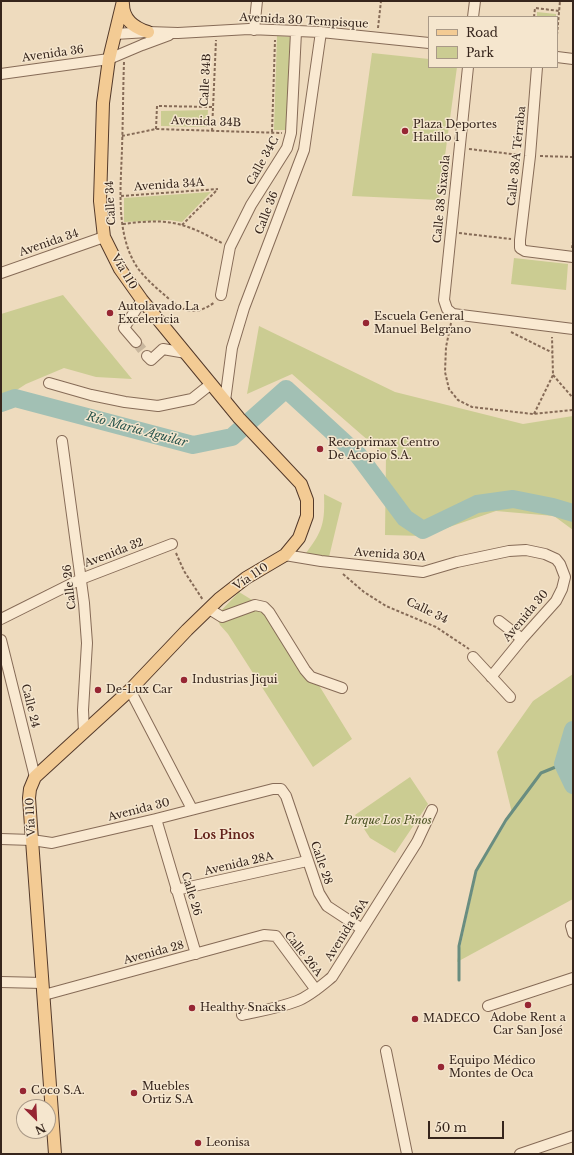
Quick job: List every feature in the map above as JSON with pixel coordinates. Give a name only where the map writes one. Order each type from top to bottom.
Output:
[{"type":"main road","points":[[123,1],[123,8],[126,17],[131,24],[139,30],[148,32]]},
{"type":"main road","name":"Vía 110","points":[[55,1154],[29,798],[30,789],[35,777],[130,690],[209,609],[246,578],[285,555],[299,538],[307,516],[307,500],[301,484],[239,418],[142,300],[120,270],[104,237],[100,201],[100,152],[103,103],[109,59],[123,1]]},
{"type":"street","points":[[254,30],[257,1]]},
{"type":"street","points":[[474,16],[475,1]]},
{"type":"street","name":"Avenida 30 Tempisque","points":[[115,34],[254,30],[321,32],[428,43]]},
{"type":"street","name":"Calle 34C","points":[[221,295],[230,247],[251,205],[287,148],[291,133],[296,32]]},
{"type":"street","name":"Calle 36","points":[[225,401],[232,348],[244,308],[304,150],[321,32]]},
{"type":"street","name":"Avenida 30 Tempisque","points":[[109,59],[159,38],[178,33]]},
{"type":"street","points":[[558,57],[573,59]]},
{"type":"street","name":"Avenida 36","points":[[1,74],[109,59]]},
{"type":"street","name":"Calle 38 Sixaola","points":[[450,311],[444,300],[468,68]]},
{"type":"street","name":"Calle 38A Térraba","points":[[520,244],[538,68]]},
{"type":"street","name":"Avenida 34","points":[[1,273],[104,237]]},
{"type":"street","points":[[520,244],[525,251],[573,257]]},
{"type":"street","points":[[136,342],[124,328],[142,300]]},
{"type":"street","points":[[450,311],[552,328],[573,329]]},
{"type":"street","points":[[147,356],[151,360],[163,349],[186,353]]},
{"type":"street","points":[[49,383],[91,395],[125,402],[158,406],[192,399],[211,384]]},
{"type":"street","name":"Calle 26","points":[[62,441],[81,579],[87,643],[83,710],[84,732]]},
{"type":"street","name":"Avenida 32","points":[[1,619],[81,579],[172,544]]},
{"type":"street","name":"Avenida 30A","points":[[285,555],[321,561],[423,572],[457,562],[509,551],[526,550],[545,554],[556,559],[560,564]]},
{"type":"street","name":"Avenida 30","points":[[491,677],[556,601],[562,589],[565,576],[560,564]]},
{"type":"street","points":[[209,609],[222,617],[255,605],[264,607],[269,612],[305,670],[311,677],[342,688]]},
{"type":"street","points":[[499,621],[522,639]]},
{"type":"street","name":"Calle 24","points":[[1,640],[35,777]]},
{"type":"street","points":[[474,657],[510,697]]},
{"type":"street","points":[[130,690],[192,809]]},
{"type":"street","name":"Avenida 30","points":[[1,839],[32,840],[52,843],[156,819],[273,789],[281,789]]},
{"type":"street","name":"Calle 28","points":[[281,789],[286,796],[319,893],[327,906],[362,929]]},
{"type":"street","name":"Avenida 26A","points":[[242,1015],[271,1009],[297,1001],[316,990],[332,977],[417,842],[432,810]]},
{"type":"street","name":"Calle 26","points":[[156,819],[196,954]]},
{"type":"street","name":"Avenida 28A","points":[[176,890],[308,861]]},
{"type":"street","name":"Avenida 28","points":[[1,982],[44,989],[196,954],[269,934]]},
{"type":"street","name":"Calle 26A","points":[[269,934],[276,936],[316,990]]},
{"type":"street","points":[[488,1006],[573,978]]},
{"type":"street","points":[[386,1051],[407,1154]]},
{"type":"street","points":[[520,1154],[573,1136]]},
{"type":"path","points":[[377,37],[381,1]]},
{"type":"path","points":[[558,23],[560,1]]},
{"type":"path","points":[[534,16],[535,8],[559,11]]},
{"type":"path","name":"Calle 34B","points":[[212,131],[216,30]]},
{"type":"path","points":[[272,132],[275,31]]},
{"type":"path","name":"Calle 34","points":[[124,53],[121,196],[122,224],[128,248],[137,267],[149,282],[174,304],[192,312],[201,311],[216,302],[221,295]]},
{"type":"path","points":[[156,129],[157,106],[213,107]]},
{"type":"path","name":"Avenida 34B","points":[[122,136],[156,129],[291,133]]},
{"type":"path","points":[[460,148],[530,156],[573,157]]},
{"type":"path","name":"Avenida 34A","points":[[121,196],[218,189],[182,225]]},
{"type":"path","points":[[122,224],[172,222],[197,230],[230,247]]},
{"type":"path","points":[[450,232],[520,244]]},
{"type":"path","points":[[450,311],[445,372],[449,389],[458,400],[472,408],[533,414],[573,410]]},
{"type":"path","points":[[505,328],[553,353]]},
{"type":"path","points":[[533,414],[553,376],[552,328]]},
{"type":"path","points":[[553,376],[573,398]]},
{"type":"path","points":[[172,544],[184,571],[209,609]]},
{"type":"path","name":"Calle 34","points":[[339,570],[364,592],[386,606],[436,627],[474,652],[474,657]]},
{"type":"green space","points":[[537,12],[556,14],[556,16],[537,16]]},
{"type":"green space","points":[[277,36],[293,37],[288,130],[274,130]]},
{"type":"green space","name":"Plaza Deportes Hatillo 1","points":[[372,53],[428,59],[428,68],[457,68],[439,200],[352,196]]},
{"type":"green space","points":[[208,110],[207,127],[161,126],[161,111]]},
{"type":"green space","points":[[211,192],[182,222],[170,220],[124,222],[124,198]]},
{"type":"green space","points":[[514,258],[568,264],[566,290],[511,284]]},
{"type":"green space","points":[[63,295],[132,379],[96,377],[64,368],[26,384],[9,395],[1,397],[1,314]]},
{"type":"green space","points":[[259,326],[395,392],[523,424],[573,416],[573,530],[554,516],[496,511],[423,536],[385,535],[386,456],[292,374],[247,394]]},
{"type":"green space","points":[[324,494],[342,503],[329,557],[306,553],[322,526]]},
{"type":"green space","points":[[239,592],[275,614],[352,739],[313,767],[228,634],[220,625],[216,616]]},
{"type":"green space","points":[[573,674],[573,899],[457,962],[477,871],[512,813],[497,752],[533,701]]},
{"type":"green space","name":"Parque Los Pinos","points":[[410,777],[428,804],[395,853],[370,838],[355,815]]},
{"type":"waterway","name":"Río María Aguilar","points":[[1,403],[15,398],[193,445],[232,437],[286,389],[358,455],[405,518],[423,530],[477,504],[513,499],[553,507],[573,513]]},
{"type":"waterway","name":"Río María Aguilar","points":[[573,730],[563,764],[573,785]]},
{"type":"waterway","points":[[459,980],[459,946],[476,871],[506,820],[541,773],[563,764]]},
{"type":"tunnel","points":[[136,342],[147,356]]},
{"type":"place","name":"Plaza Deportes Hatillo 1","points":[[405,131]]},
{"type":"place","name":"Autolavado La Excelericia","points":[[110,313]]},
{"type":"place","name":"Escuela General Manuel Belgrano","points":[[366,323]]},
{"type":"place","name":"Recoprimax Centro De Acopio S.A.","points":[[320,449]]},
{"type":"place","name":"Industrias Jiqui","points":[[184,680]]},
{"type":"place","name":"De-Lux Car","points":[[98,690]]},
{"type":"place","name":"Adobe Rent a Car San José","points":[[528,1005]]},
{"type":"place","name":"Healthy Snacks","points":[[192,1008]]},
{"type":"place","name":"MADECO","points":[[415,1019]]},
{"type":"place","name":"Equipo Médico Montes de Oca","points":[[441,1067]]},
{"type":"place","name":"Coco S.A.","points":[[23,1091]]},
{"type":"place","name":"Muebles Ortiz S.A","points":[[134,1093]]},
{"type":"place","name":"Leonisa","points":[[198,1143]]},
{"type":"district","name":"Los Pinos","points":[[224,836]]}]
